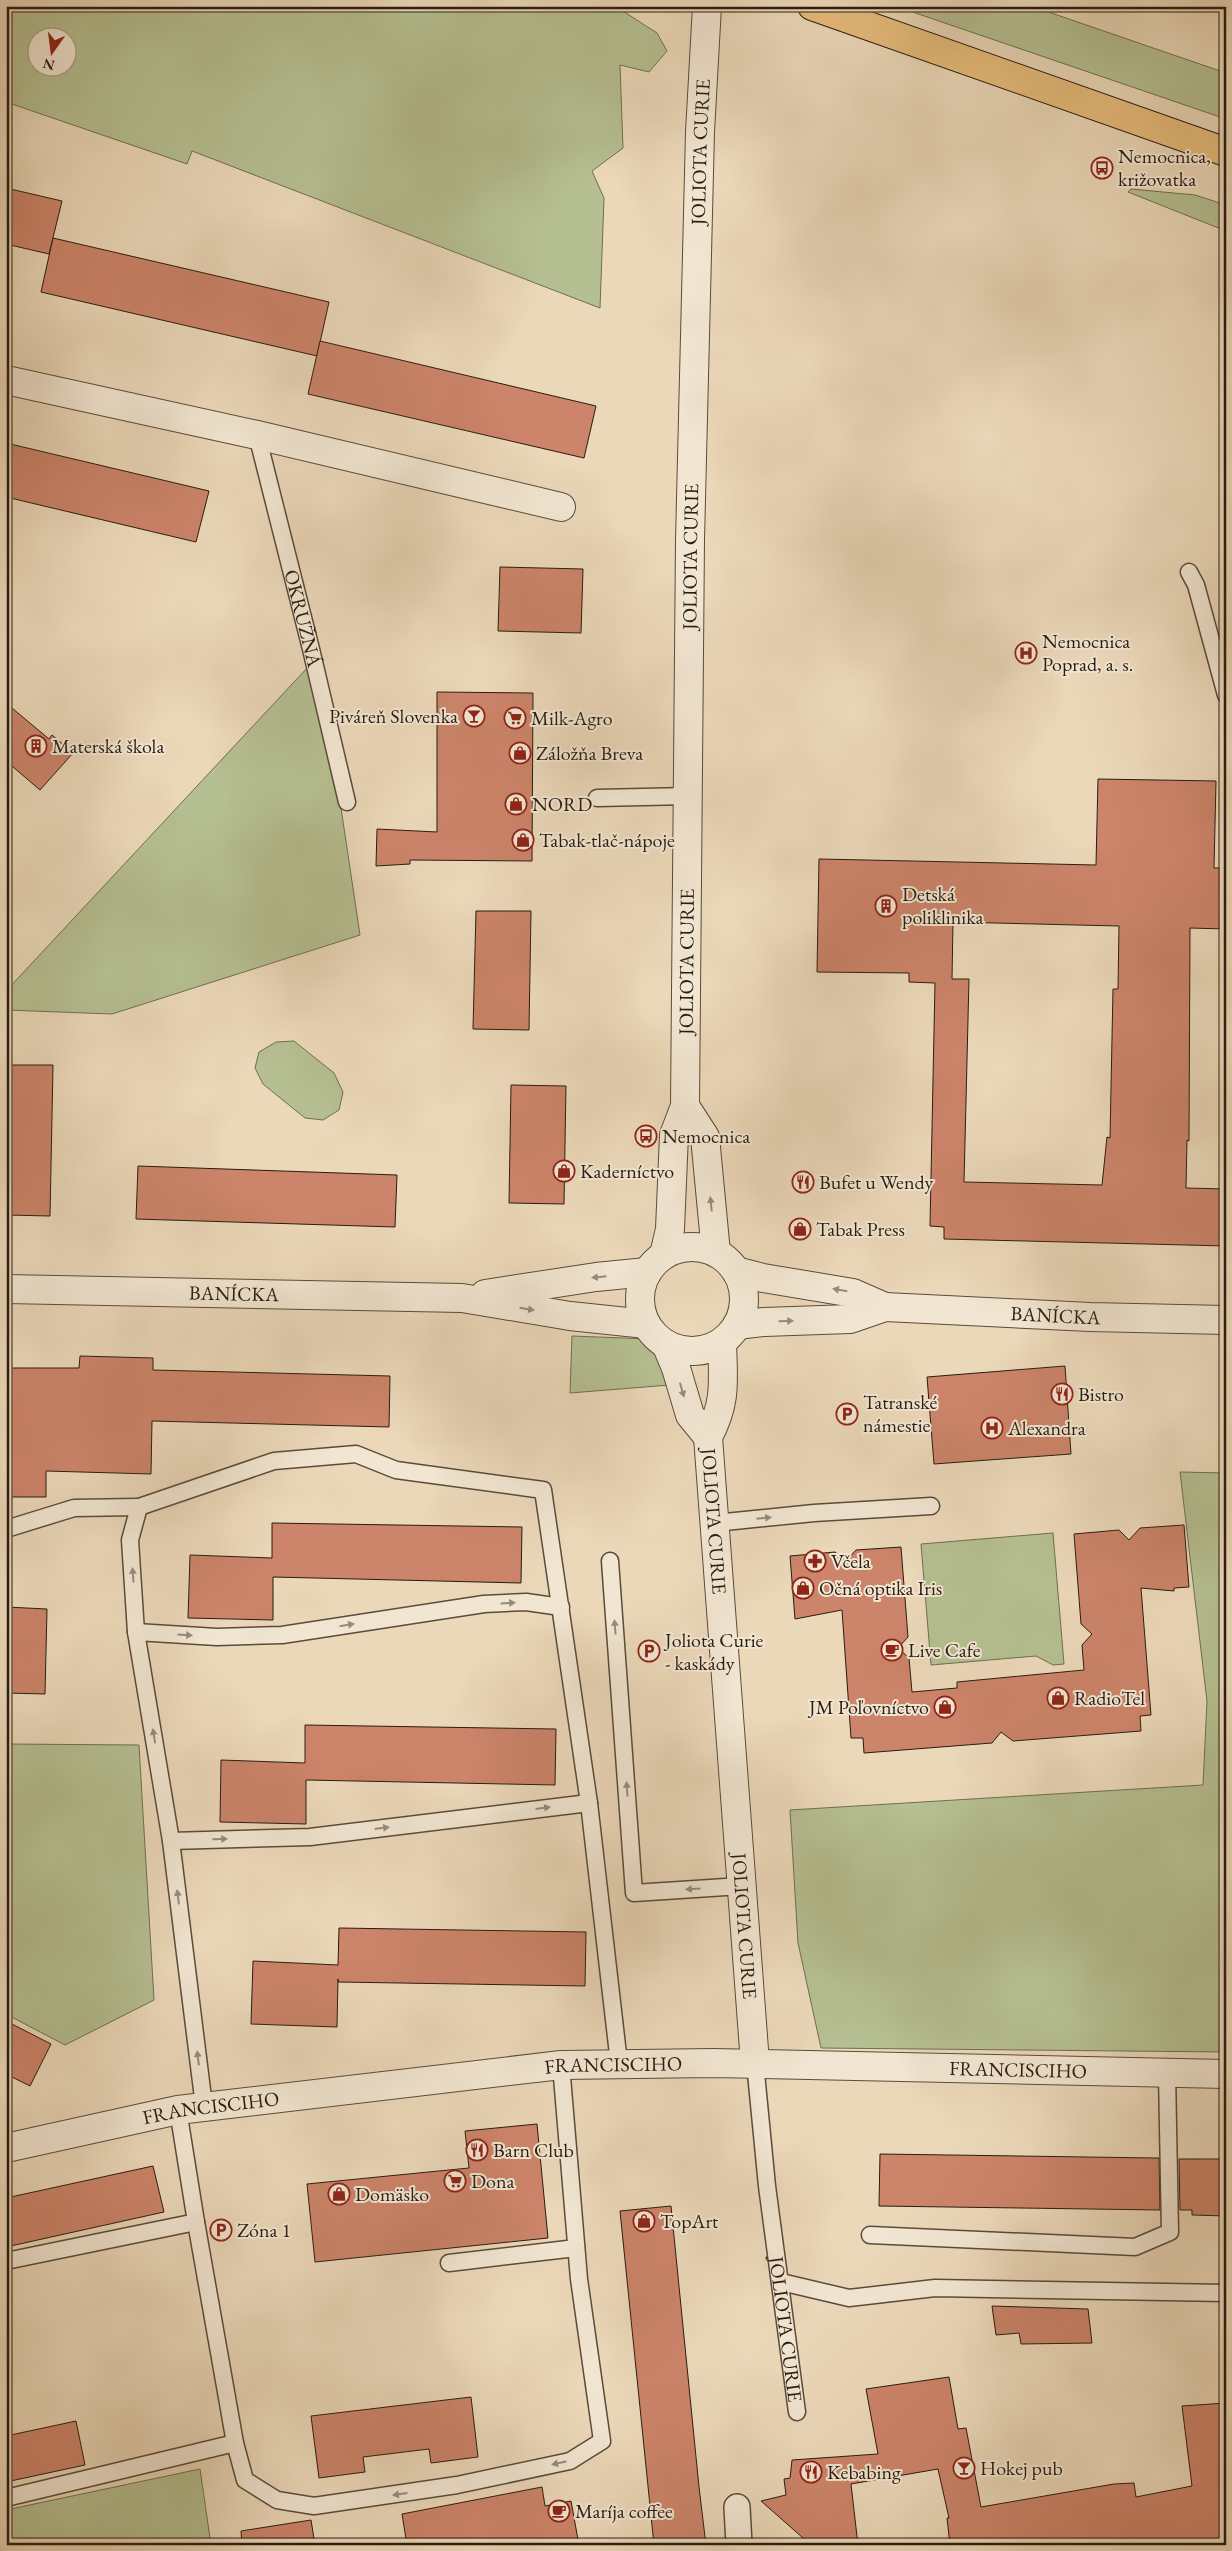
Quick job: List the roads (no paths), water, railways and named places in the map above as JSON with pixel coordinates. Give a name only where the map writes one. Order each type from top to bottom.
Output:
[{"type":"main road","points":[[812,6],[1226,152]]},
{"type":"street","name":"JOLIOTA CURIE","points":[[656,1264],[670,1228],[674,1136],[685,1106],[691,511],[700,132],[707,6]]},
{"type":"street","points":[[6,380],[257,435],[562,507]]},
{"type":"street","points":[[685,1106],[705,1137],[716,1253]]},
{"type":"street","points":[[690,1247],[704,1248],[716,1253],[736,1271],[742,1284],[743,1312],[730,1334],[709,1349],[680,1350],[666,1344],[655,1336],[646,1324],[641,1310],[640,1296],[656,1264],[677,1249],[690,1247]]},
{"type":"street","name":"BANÍCKA","points":[[462,1298],[596,1277],[656,1264]]},
{"type":"street","name":"BANÍCKA","points":[[736,1271],[763,1278],[853,1293],[885,1307],[1090,1317],[1226,1320]]},
{"type":"street","name":"BANÍCKA","points":[[6,1289],[462,1298],[570,1316],[646,1324]]},
{"type":"street","name":"BANÍCKA","points":[[730,1334],[764,1322],[850,1319],[885,1307]]},
{"type":"street","name":"JOLIOTA CURIE","points":[[730,1334],[719,1417],[708,1437],[755,2064]]},
{"type":"street","name":"JOLIOTA CURIE","points":[[666,1344],[676,1368],[690,1415],[708,1437]]},
{"type":"street","name":"FRANCISCIHO","points":[[6,2148],[204,2106],[561,2065],[619,2063],[755,2064],[1226,2074]]},
{"type":"street","points":[[737,2507],[739,2545]]},
{"type":"lane","name":"OKRUŽNÁ","points":[[257,435],[311,649],[346,802]]},
{"type":"lane","points":[[1189,572],[1196,584],[1226,695]]},
{"type":"lane","points":[[597,798],[689,796]]},
{"type":"lane","points":[[6,1529],[74,1508],[139,1507],[274,1461],[356,1454],[396,1470],[543,1490],[589,1803],[619,2063]]},
{"type":"lane","points":[[715,1523],[814,1513],[931,1506]]},
{"type":"lane","points":[[139,1507],[130,1540],[136,1632],[171,1841],[204,2106]]},
{"type":"lane","points":[[610,1560],[634,1893],[741,1886]]},
{"type":"lane","points":[[136,1632],[217,1637],[282,1635],[484,1604],[526,1602],[561,1607]]},
{"type":"lane","points":[[171,1841],[310,1837],[589,1803]]},
{"type":"lane","name":"JOLIOTA CURIE","points":[[755,2064],[766,2177],[797,2412]]},
{"type":"lane","points":[[178,2110],[235,2443],[245,2480],[277,2500],[314,2506],[457,2485],[570,2461],[602,2441],[576,2248],[561,2065]]},
{"type":"lane","points":[[870,2235],[1135,2247],[1170,2232],[1167,2072]]},
{"type":"lane","points":[[6,2261],[196,2222]]},
{"type":"lane","points":[[450,2263],[576,2248]]},
{"type":"lane","points":[[781,2282],[849,2298],[935,2288],[1226,2293]]},
{"type":"lane","points":[[6,2498],[235,2443]]},
{"type":"place","name":"Nemocnica, križovatka","points":[[1102,168]]},
{"type":"place","name":"Nemocnica Poprad, a. s.","points":[[1026,653]]},
{"type":"place","name":"Piváreň Slovenka","points":[[474,716]]},
{"type":"place","name":"Milk-Agro","points":[[515,718]]},
{"type":"place","name":"Materská škola","points":[[36,746]]},
{"type":"place","name":"Záložňa Breva","points":[[520,753]]},
{"type":"place","name":"NORD","points":[[516,804]]},
{"type":"place","name":"Tabak-tlač-nápoje","points":[[523,840]]},
{"type":"place","name":"Detská poliklinika","points":[[886,906]]},
{"type":"place","name":"Nemocnica","points":[[646,1136]]},
{"type":"place","name":"Kaderníctvo","points":[[564,1171]]},
{"type":"place","name":"Bufet u Wendy","points":[[803,1182]]},
{"type":"place","name":"Tabak Press","points":[[800,1229]]},
{"type":"place","name":"Bistro","points":[[1062,1394]]},
{"type":"place","name":"Tatranské námestie","points":[[847,1414]]},
{"type":"place","name":"Alexandra","points":[[992,1428]]},
{"type":"place","name":"Včela","points":[[815,1561]]},
{"type":"place","name":"Očná optika Iris","points":[[803,1588]]},
{"type":"place","name":"Live Cafe","points":[[892,1650]]},
{"type":"place","name":"Joliota Curie - kaskády","points":[[649,1651]]},
{"type":"place","name":"RadioTel","points":[[1058,1698]]},
{"type":"place","name":"JM Poľovníctvo","points":[[945,1707]]},
{"type":"place","name":"Barn Club","points":[[477,2150]]},
{"type":"place","name":"Dona","points":[[455,2181]]},
{"type":"place","name":"Domäsko","points":[[339,2194]]},
{"type":"place","name":"TopArt","points":[[644,2221]]},
{"type":"place","name":"Zóna 1","points":[[221,2230]]},
{"type":"place","name":"Hokej pub","points":[[964,2468]]},
{"type":"place","name":"Kebabing","points":[[811,2472]]},
{"type":"place","name":"Maríja coffee","points":[[559,2511]]}]
